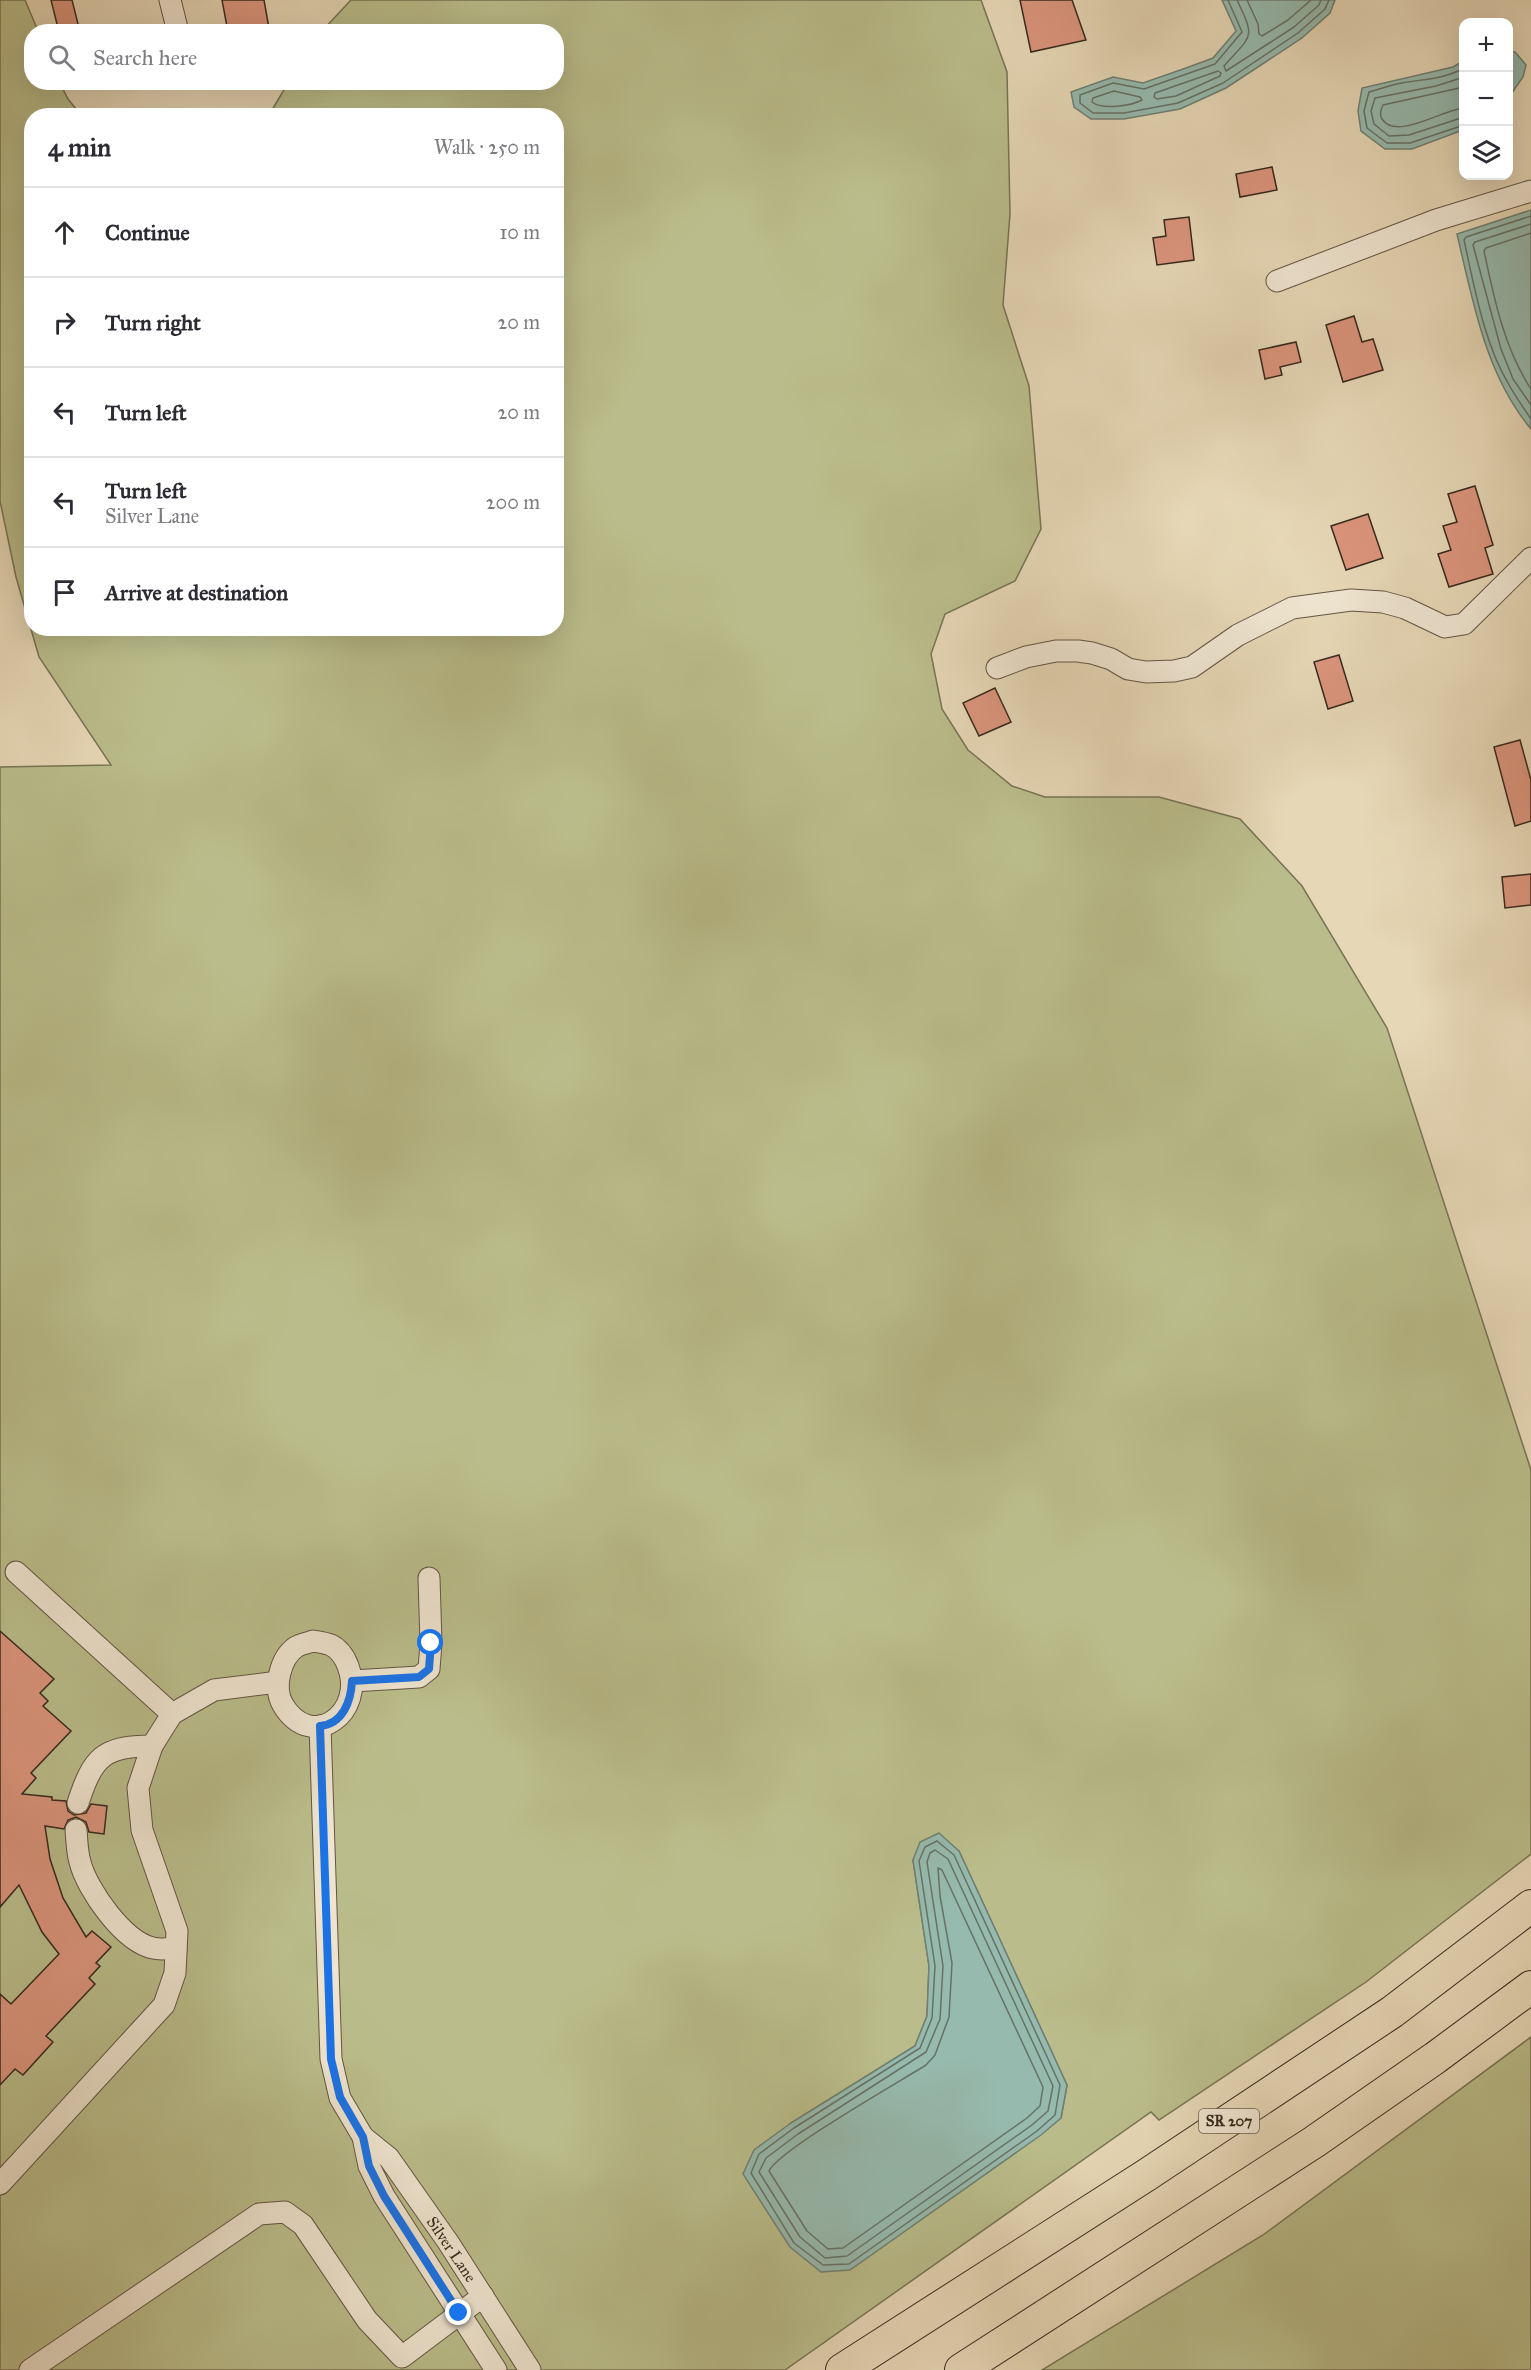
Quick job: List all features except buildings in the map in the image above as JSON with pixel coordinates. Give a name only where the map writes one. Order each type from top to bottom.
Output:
[{"type":"highway","name":"SR 207","points":[[842,2370],[1145,2176],[1392,2012],[1531,1906]]},
{"type":"highway","points":[[961,2370],[1314,2142],[1435,2058],[1531,1987]]},
{"type":"street","points":[[170,0],[176,24]]},
{"type":"street","points":[[1278,281],[1436,220],[1531,191]]},
{"type":"street","points":[[997,668],[1026,657],[1056,651],[1078,651],[1092,652],[1128,669],[1146,672],[1174,671],[1192,667],[1238,635],[1292,608],[1351,600],[1383,602],[1405,608],[1445,627],[1464,624],[1531,558]]},
{"type":"street","points":[[16,1572],[172,1714]]},
{"type":"street","points":[[352,1681],[419,1677],[429,1669],[431,1643],[429,1578]]},
{"type":"street","points":[[314,1641],[331,1645],[345,1658],[352,1681],[351,1697],[342,1715],[326,1726],[309,1727],[292,1718],[281,1702],[278,1682],[283,1662],[296,1647],[314,1641]]},
{"type":"street","points":[[0,2184],[164,2005],[175,1973],[177,1931],[142,1830],[138,1788],[152,1746],[172,1714],[214,1690],[278,1682]]},
{"type":"street","name":"Silver Lane","points":[[320,1726],[331,2059],[340,2097],[363,2137],[369,2166],[384,2196],[496,2370]]},
{"type":"street","points":[[78,1803],[86,1778],[103,1755],[124,1746],[152,1746]]},
{"type":"street","points":[[76,1830],[80,1863],[90,1886],[120,1926],[136,1942],[153,1948],[176,1948]]},
{"type":"street","name":"Silver Lane","points":[[363,2137],[390,2158],[530,2370]]},
{"type":"street","points":[[30,2370],[259,2214],[285,2212],[303,2225],[368,2320],[406,2364],[459,2313],[483,2296]]},
{"type":"green space","points":[[0,0],[25,0],[35,24],[24,24],[24,90],[64,90],[75,108],[24,108],[24,605],[0,501]]},
{"type":"green space","points":[[351,0],[981,0],[1007,72],[1010,214],[1003,305],[1029,386],[1041,529],[1015,581],[945,614],[931,654],[942,709],[968,750],[1012,786],[1045,797],[1159,797],[1240,819],[1302,886],[1387,1028],[1531,1470],[1531,1854],[1366,1982],[1159,2120],[1151,2112],[785,2370],[0,2370],[0,767],[111,765],[39,657],[33,636],[564,636],[564,108],[273,108],[284,90],[564,90],[564,24],[329,24]],"holes":[[[959,1851],[1067,2085],[1061,2118],[791,2123],[915,2046],[927,2016],[929,1966],[913,1860]]]},
{"type":"green space","points":[[1531,2037],[1531,2370],[1042,2370],[1263,2235]]},
{"type":"water","points":[[1222,0],[1335,0],[1330,13],[1302,38],[1226,88],[1180,109],[1124,119],[1091,119],[1074,107],[1071,92],[1113,77],[1143,83],[1213,58],[1236,31]]},
{"type":"water","points":[[1513,52],[1526,65],[1523,77],[1513,91]]},
{"type":"water","points":[[1459,63],[1459,131],[1412,149],[1385,149],[1361,131],[1358,111],[1362,88],[1453,67]]},
{"type":"water","points":[[1531,210],[1531,429],[1515,408],[1492,361],[1475,311],[1457,234]]},
{"type":"water","points":[[939,1833],[959,1851],[1067,2085],[1061,2118],[1041,2135],[850,2270],[821,2272],[790,2247],[743,2174],[754,2150],[791,2123],[915,2046],[927,2016],[929,1966],[913,1860],[920,1842]]},
{"type":"route","points":[[431,1643],[429,1669],[419,1677],[352,1681],[351,1697],[342,1715],[326,1726],[320,1726],[331,2059],[340,2097],[363,2137],[369,2166],[384,2196],[459,2313]]}]
